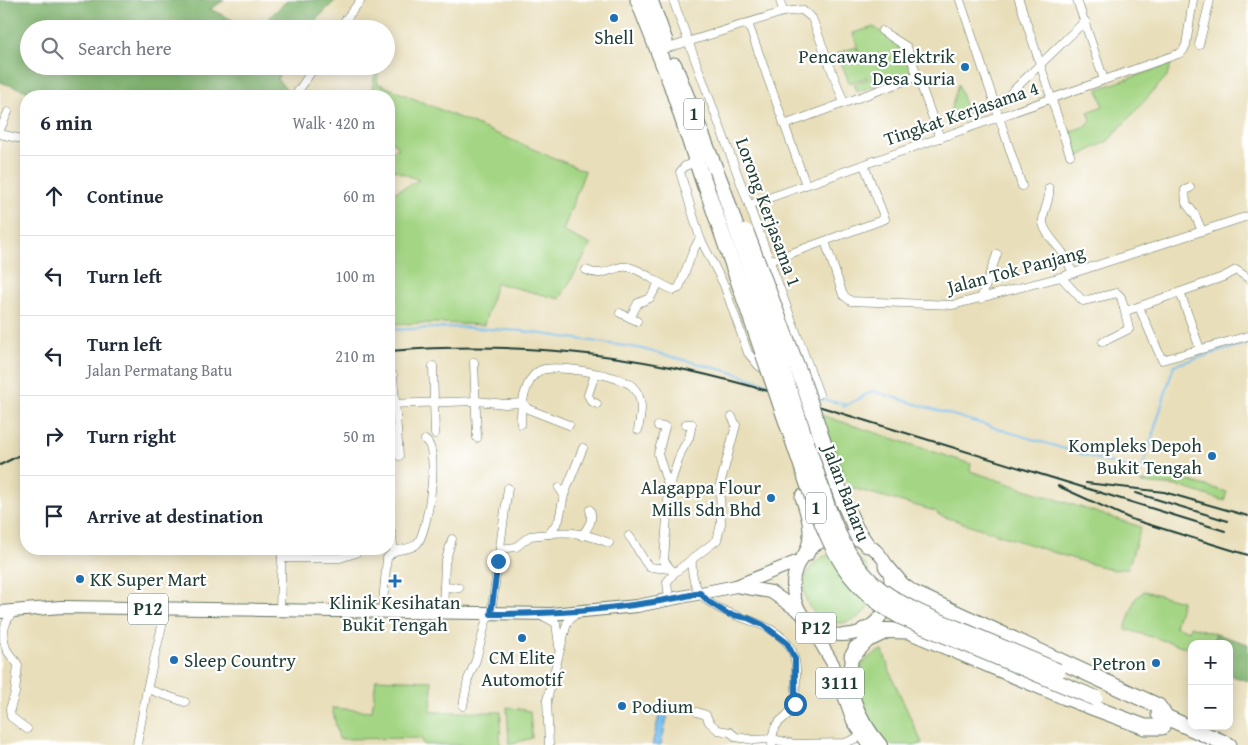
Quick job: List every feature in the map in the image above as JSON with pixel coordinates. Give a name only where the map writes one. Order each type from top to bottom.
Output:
[{"type":"highway","name":"1","points":[[638,0],[700,168]]},
{"type":"highway","name":"1","points":[[650,0],[721,185]]},
{"type":"highway","points":[[700,168],[718,244],[804,496],[811,527],[810,543],[803,557]]},
{"type":"highway","name":"Jalan Baharu","points":[[700,168],[814,502],[833,550],[847,573],[873,600],[901,617],[1098,693]]},
{"type":"highway","points":[[721,185],[749,238],[804,385],[844,500],[856,529],[867,545]]},
{"type":"highway","name":"Jalan Baharu","points":[[721,185],[833,521],[841,542],[853,562],[878,588],[902,605],[1164,722],[1229,745]]},
{"type":"highway","points":[[863,630],[903,630],[1074,701],[1146,728],[1164,722],[1158,706],[923,598],[902,585],[886,566]]},
{"type":"highway","points":[[903,630],[908,611],[914,602],[923,598]]},
{"type":"highway","points":[[852,656],[867,640],[877,635],[903,630]]},
{"type":"highway","name":"Jalan Baharu","points":[[1164,722],[1203,745]]},
{"type":"main road","name":"P12","points":[[0,612],[61,608],[491,614],[577,612],[669,600],[736,586],[803,557],[820,543],[832,539],[850,538],[867,545]]},
{"type":"main road","points":[[863,630],[880,617],[889,599],[891,586],[886,566],[876,552],[867,545]]},
{"type":"main road","name":"P12","points":[[800,612],[793,589],[796,571],[803,557]]},
{"type":"main road","name":"P12","points":[[736,586],[770,592],[825,632],[837,635],[863,630]]},
{"type":"main road","name":"3111","points":[[809,622],[833,664],[850,712],[866,741]]},
{"type":"main road","name":"3111","points":[[863,630],[852,656],[849,675],[854,701],[865,724],[881,745]]},
{"type":"street","points":[[346,20],[357,8],[361,0]]},
{"type":"street","name":"Lorong Kerjasama 1","points":[[673,0],[819,394]]},
{"type":"street","points":[[780,0],[783,12]]},
{"type":"street","points":[[960,0],[1022,186]]},
{"type":"street","points":[[1019,0],[1070,155]]},
{"type":"street","points":[[1078,0],[1104,80]]},
{"type":"street","name":"Tingkat Kerjasama 4","points":[[749,205],[1183,51],[1194,0]]},
{"type":"street","points":[[1199,45],[1210,0]]},
{"type":"street","points":[[668,48],[783,12],[797,9],[807,12],[812,18],[844,103]]},
{"type":"street","points":[[996,107],[1084,21]]},
{"type":"street","points":[[748,23],[806,185]]},
{"type":"street","points":[[882,31],[907,47],[940,138]]},
{"type":"street","points":[[299,90],[309,75]]},
{"type":"street","points":[[784,125],[918,76]]},
{"type":"street","points":[[0,130],[8,112]]},
{"type":"street","points":[[0,134],[20,139]]},
{"type":"street","points":[[770,261],[885,219],[864,164]]},
{"type":"street","points":[[700,168],[685,166],[680,177],[700,238],[713,267],[724,284],[752,360],[779,377],[801,380],[812,376]]},
{"type":"street","points":[[1049,188],[1050,197],[1044,210],[1043,223],[1051,238],[1063,252],[1073,273]]},
{"type":"street","points":[[1190,188],[1185,190],[1184,198],[1202,230]]},
{"type":"street","name":"Jalan Tok Panjang","points":[[824,241],[843,294],[852,301],[945,305],[981,298],[1061,277],[1248,216]]},
{"type":"street","points":[[586,270],[595,275],[618,267],[630,267],[674,290],[678,288],[700,238]]},
{"type":"street","points":[[981,298],[997,254]]},
{"type":"street","points":[[1124,308],[1129,310],[1139,307],[1223,277],[1236,270],[1248,278]]},
{"type":"street","points":[[1061,277],[1083,301],[1116,293],[1121,297],[1130,329],[1102,342]]},
{"type":"street","points":[[620,313],[634,319],[638,303],[650,298],[659,283]]},
{"type":"street","points":[[1180,292],[1200,349]]},
{"type":"street","points":[[1139,307],[1162,360],[1248,336]]},
{"type":"street","points":[[474,362],[477,438]]},
{"type":"street","points":[[433,366],[435,434]]},
{"type":"street","points":[[521,424],[523,403],[529,382],[540,370],[551,368],[604,375],[632,386],[642,405],[638,430]]},
{"type":"street","points":[[595,374],[588,395],[591,401],[597,404]]},
{"type":"street","points":[[395,403],[477,401],[505,404],[523,403]]},
{"type":"street","points":[[523,403],[528,409],[569,425]]},
{"type":"street","points":[[669,600],[667,582],[672,571],[692,560],[716,540],[721,524],[720,485],[736,425],[732,417]]},
{"type":"street","points":[[672,571],[664,561],[670,488],[681,452],[689,438],[692,424],[686,424]]},
{"type":"street","points":[[395,426],[399,456]]},
{"type":"street","points":[[658,426],[665,427],[658,454],[670,488]]},
{"type":"street","points":[[395,551],[411,548],[419,542],[426,519],[432,491],[432,458],[431,446],[425,440]]},
{"type":"street","points":[[548,534],[559,520],[564,495],[583,448]]},
{"type":"street","points":[[463,706],[468,679],[486,621],[491,614],[508,488]]},
{"type":"street","points":[[559,488],[564,495]]},
{"type":"street","points":[[582,536],[592,516],[590,510]]},
{"type":"street","points":[[668,524],[677,527]]},
{"type":"street","points":[[500,548],[516,547],[530,536],[559,532],[609,543]]},
{"type":"street","points":[[629,536],[633,541],[635,549],[649,567],[672,571]]},
{"type":"street","points":[[443,613],[445,563],[452,539]]},
{"type":"street","points":[[280,610],[282,558],[340,558],[350,555]]},
{"type":"street","points":[[382,613],[387,558],[390,555]]},
{"type":"street","points":[[692,560],[692,569],[700,593],[709,602],[728,614],[748,618],[763,625],[781,636],[792,651],[795,659],[795,704],[792,710],[777,723],[772,742]]},
{"type":"street","points":[[444,587],[459,588]]},
{"type":"street","points":[[137,745],[147,689],[166,609]]},
{"type":"street","points":[[17,610],[8,616],[4,626],[6,649],[18,665],[15,693],[10,708],[11,718],[27,729]]},
{"type":"street","points":[[549,745],[546,706],[567,623],[577,612]]},
{"type":"street","points":[[538,614],[556,623],[560,648]]},
{"type":"street","points":[[147,689],[185,702]]},
{"type":"street","points":[[697,712],[706,715],[709,722],[718,730],[730,732],[736,737],[794,744],[866,741]]},
{"type":"green space","points":[[0,0],[225,0],[210,9],[233,20],[20,20],[20,75],[279,75],[277,79],[288,90],[25,90],[0,82]]},
{"type":"green space","points":[[288,0],[336,0],[316,20],[267,20]]},
{"type":"green space","points":[[874,27],[905,49],[912,72],[857,92],[854,84],[867,79],[867,77],[849,83],[838,53],[856,47],[862,62],[853,33]]},
{"type":"green space","points":[[1171,64],[1167,76],[1108,141],[1077,157],[1068,132],[1086,126],[1091,120],[1088,112],[1103,106],[1098,89]]},
{"type":"green space","points":[[374,75],[378,75],[377,83],[394,90],[372,90]]},
{"type":"green space","points":[[958,84],[969,117],[951,124],[947,122]]},
{"type":"green space","points":[[395,91],[585,171],[563,231],[591,245],[560,299],[496,283],[484,325],[395,324],[395,192],[419,180],[395,170],[395,149],[398,148],[395,144]]},
{"type":"green space","points":[[818,414],[971,464],[970,471],[1141,527],[1128,568],[1114,570],[1077,560],[939,515],[935,511],[852,488],[840,476]]},
{"type":"green space","points":[[1165,474],[1227,492],[1224,501],[1178,486],[1140,483]]},
{"type":"green space","points":[[839,553],[852,556],[864,563],[871,575],[874,588],[871,601],[864,613],[852,620],[839,623],[826,620],[814,613],[807,601],[804,588],[807,575],[814,563],[826,556]]},
{"type":"green space","points":[[1144,591],[1182,601],[1175,626],[1189,631],[1190,626],[1216,634],[1214,640],[1188,640],[1188,648],[1125,629],[1135,599]]},
{"type":"green space","points":[[1216,634],[1248,644],[1248,681],[1233,676],[1233,640],[1214,640]]},
{"type":"green space","points":[[883,651],[892,677],[922,743],[918,745],[887,745],[859,700],[857,682],[862,666],[874,654]]},
{"type":"green space","points":[[376,679],[432,681],[431,712],[501,712],[500,745],[424,745],[421,738],[339,739],[332,708],[372,711]]},
{"type":"green space","points":[[507,707],[530,711],[532,738],[509,744]]},
{"type":"water","points":[[661,707],[669,709],[661,745],[652,745]]},
{"type":"waterway","points":[[395,330],[457,327],[523,331],[638,348],[731,372],[768,384]]},
{"type":"waterway","points":[[843,407],[873,391],[1138,471],[1142,470],[1174,365],[1248,343]]},
{"type":"waterway","points":[[815,398],[845,404]]},
{"type":"railway","points":[[395,351],[464,348],[540,350],[616,357],[690,371],[745,384],[799,400],[1225,531]]},
{"type":"railway","points":[[0,465],[20,455]]},
{"type":"railway","points":[[1086,483],[1164,492],[1248,516]]},
{"type":"railway","points":[[1058,486],[1131,519],[1248,555]]},
{"type":"railway","points":[[1136,493],[1228,521]]},
{"type":"place","name":"Shell","points":[[614,18]]},
{"type":"place","name":"Pencawang Elektrik Desa Suria","points":[[965,67]]},
{"type":"place","name":"Kompleks Depoh Bukit Tengah","points":[[1212,456]]},
{"type":"place","name":"Alagappa Flour Mills Sdn Bhd","points":[[771,498]]},
{"type":"place","name":"KK Super Mart","points":[[80,579]]},
{"type":"place","name":"Klinik Kesihatan Bukit Tengah","points":[[395,581]]},
{"type":"place","name":"CM Elite Automotif","points":[[522,638]]},
{"type":"place","name":"Sleep Country","points":[[174,660]]},
{"type":"place","name":"Petron","points":[[1156,663]]},
{"type":"place","name":"Podium","points":[[622,706]]},
{"type":"route","points":[[498,561],[491,614],[551,614],[626,608],[700,593],[709,602],[728,614],[748,618],[763,625],[781,636],[787,643],[795,659],[795,704]]}]
